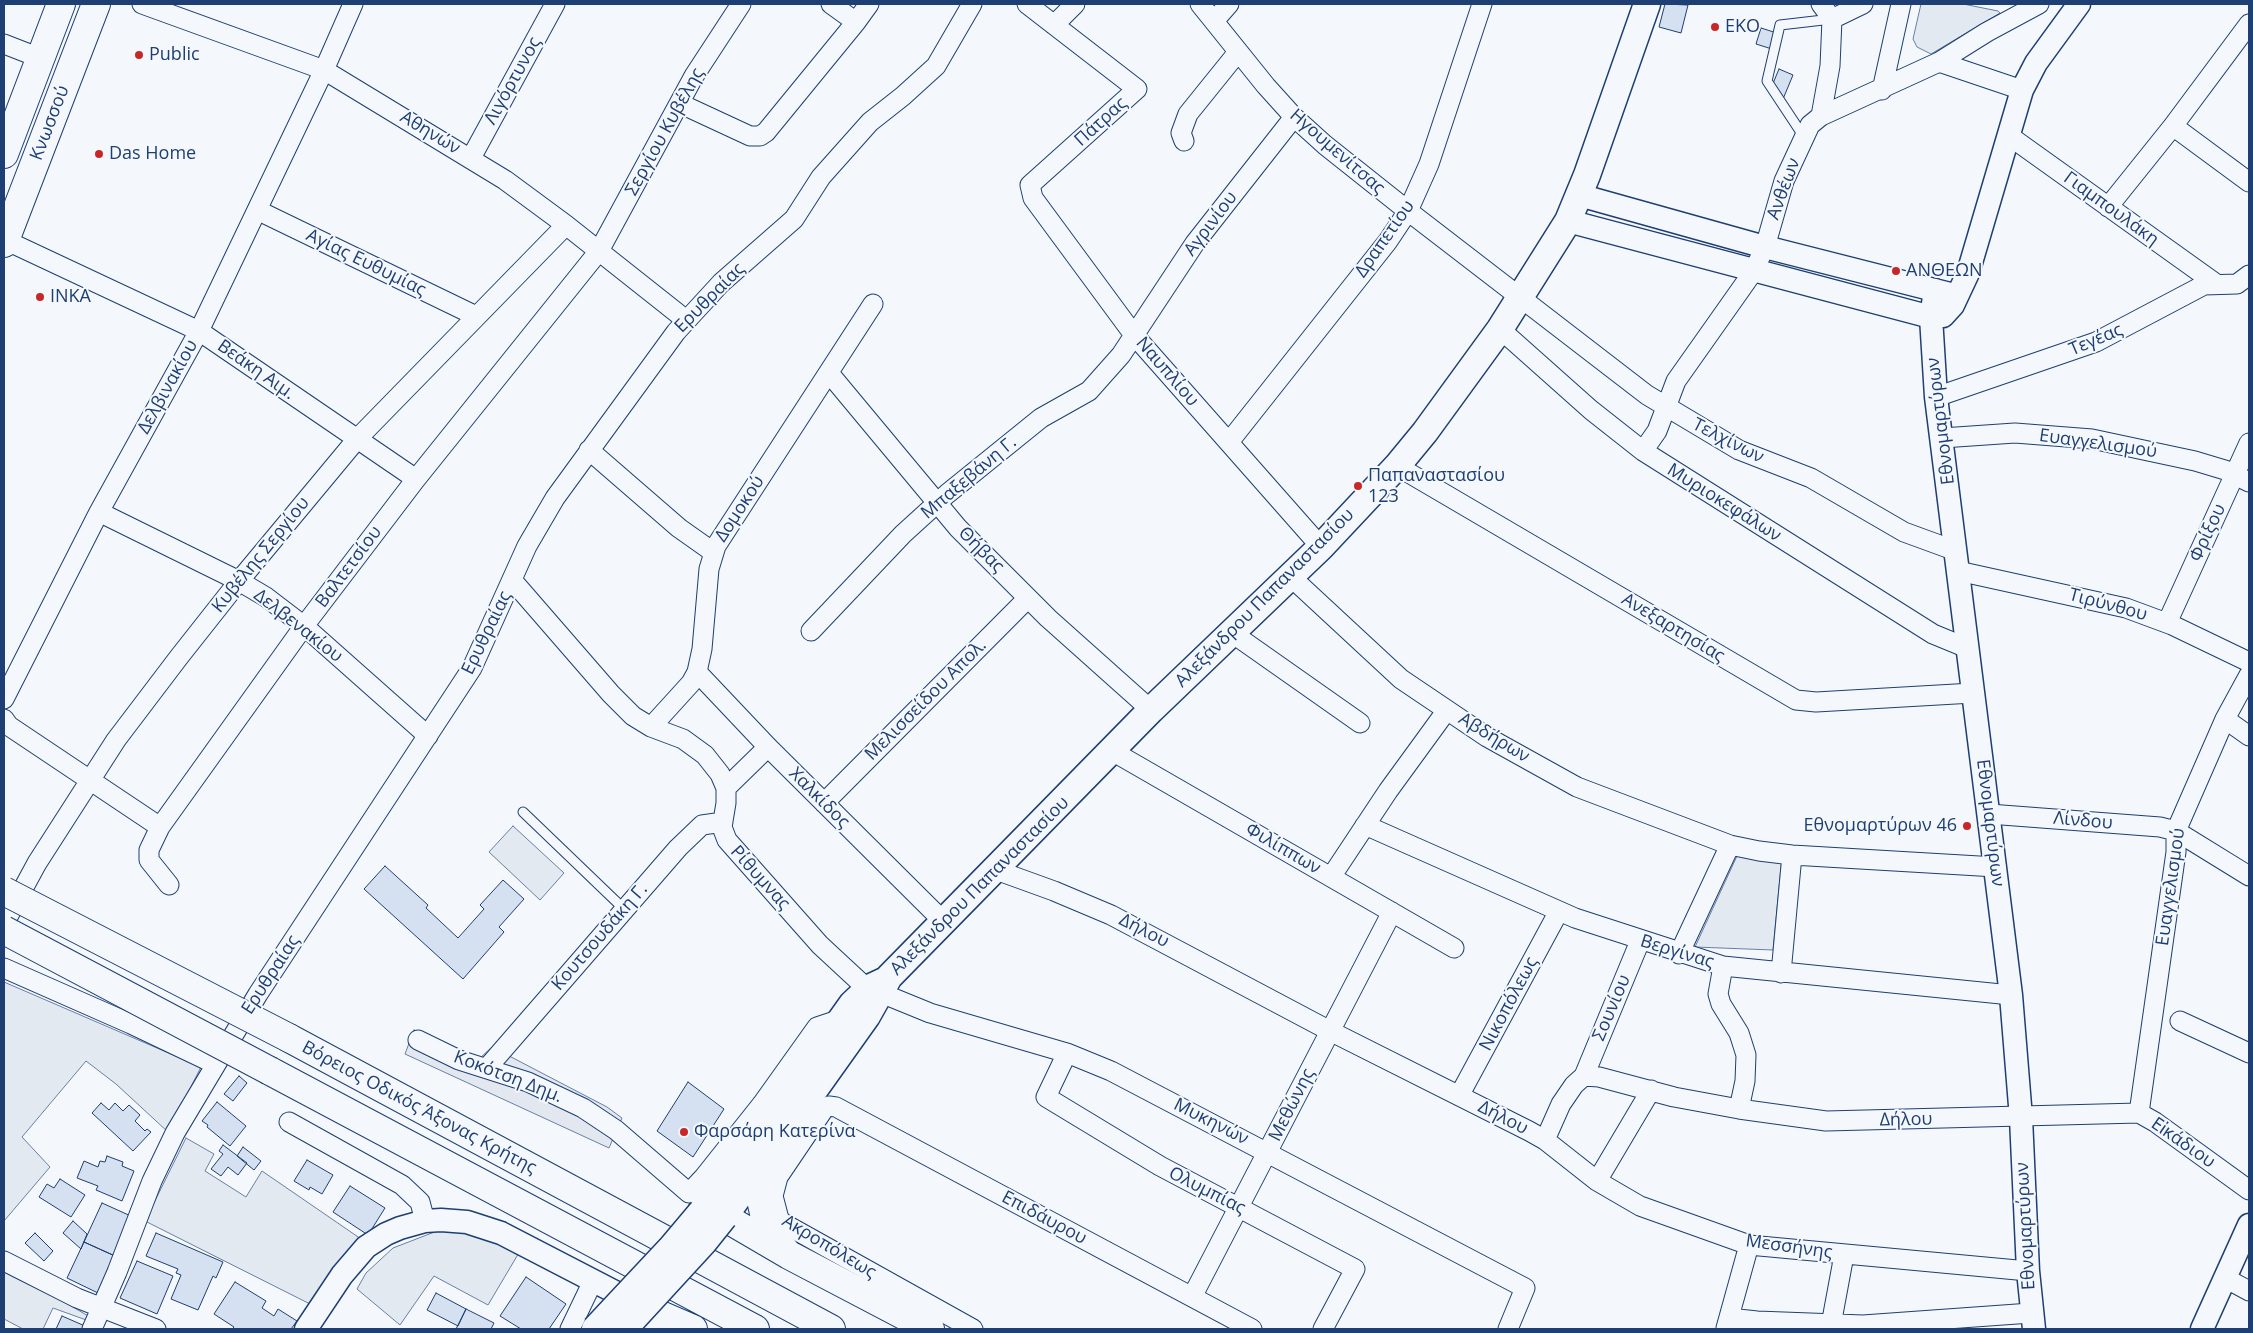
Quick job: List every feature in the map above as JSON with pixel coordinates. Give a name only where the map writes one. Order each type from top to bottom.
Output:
[{"type":"main road","name":"Κνωσσού","points":[[4,154],[61,4]]},
{"type":"main road","name":"Κνωσσού","points":[[4,241],[96,4]]},
{"type":"main road","name":"Αλεξάνδρου Παπαναστασίου","points":[[705,1207],[818,1068],[879,987],[996,870],[1151,710],[1321,547],[1397,466],[1426,432],[1500,330],[1568,222],[1580,195],[1647,4]]},
{"type":"main road","name":"Βόρειος Οδικός Άξονας Κρήτης","points":[[4,891],[289,1038],[831,1329]]},
{"type":"main road","name":"Βόρειος Οδικός Άξονας Κρήτης","points":[[4,930],[755,1329]]},
{"type":"main road","name":"Αλεξάνδρου Παπαναστασίου","points":[[705,1207],[760,1168],[818,1068],[841,1019],[852,1004],[879,987]]},
{"type":"main road","points":[[760,1168],[759,1190],[766,1218],[774,1237],[789,1255]]},
{"type":"main road","points":[[705,1207],[789,1255],[930,1329]]},
{"type":"main road","points":[[595,1329],[670,1250],[705,1207]]},
{"type":"main road","points":[[624,1329],[704,1242],[705,1207]]},
{"type":"main road","points":[[655,1322],[694,1329]]},
{"type":"street","name":"Αθηνών","points":[[142,4],[324,70],[471,158],[566,225],[594,256],[686,320]]},
{"type":"street","name":"Δελβινακίου","points":[[4,699],[99,512],[199,331],[324,70],[353,4]]},
{"type":"street","name":"Λιγόρτυνος","points":[[471,158],[555,4]]},
{"type":"street","name":"Σεργίου Κυβέλης","points":[[594,256],[694,76],[741,4]]},
{"type":"street","points":[[831,4],[856,22]]},
{"type":"street","points":[[680,104],[750,136],[760,136],[766,132],[869,4]]},
{"type":"street","name":"Ερυθραίας","points":[[92,1329],[165,1153],[215,1064],[263,987],[472,668],[538,524],[589,450],[686,320],[721,283],[794,219],[821,178],[870,122],[903,96],[936,66],[972,4]]},
{"type":"street","name":"Πάτρας","points":[[1027,4],[1138,89],[1030,185]]},
{"type":"street","points":[[1054,25],[1075,4]]},
{"type":"street","name":"Ηγουμενίτσας","points":[[1200,4],[1294,117],[1353,168],[1520,298]]},
{"type":"street","points":[[1214,21],[1229,4]]},
{"type":"street","name":"Δραπετίου","points":[[1228,442],[1388,240],[1408,211],[1429,164],[1482,4]]},
{"type":"street","points":[[1821,4],[1832,19],[1830,66],[1821,116]]},
{"type":"street","points":[[1832,19],[1863,4]]},
{"type":"street","points":[[1882,90],[1900,4]]},
{"type":"street","name":"Ανθέων","points":[[1643,451],[1657,431],[1670,393],[1683,369],[1753,272],[1765,247],[1784,181],[1810,126],[1821,116],[1882,90],[1939,62],[1987,32],[2012,9],[2039,4]]},
{"type":"street","points":[[1568,222],[1753,272],[1934,317],[1948,312],[1958,296],[1968,273],[2022,90],[2043,51],[2079,4]]},
{"type":"street","points":[[2108,206],[2173,126],[2249,24]]},
{"type":"street","points":[[4,44],[40,58]]},
{"type":"street","points":[[1184,141],[1181,133],[1188,114],[1238,52]]},
{"type":"street","points":[[1939,62],[2022,90]]},
{"type":"street","name":"Αγρινίου","points":[[1134,335],[1195,243],[1294,117]]},
{"type":"street","points":[[2173,126],[2249,182]]},
{"type":"street","name":"Γιαμπουλάκη","points":[[2008,135],[2215,283]]},
{"type":"street","name":"Ναυπλίου","points":[[1030,185],[1033,198],[1134,335],[1321,547]]},
{"type":"street","points":[[1580,195],[1765,247],[1958,296]]},
{"type":"street","name":"Αγίας Ευθυμίας","points":[[257,210],[476,316]]},
{"type":"street","name":"Κυβέλης Σεργίου","points":[[4,924],[32,871],[89,780],[146,699],[239,581],[357,439],[566,225]]},
{"type":"street","name":"Βεάκη Αιμ.","points":[[4,241],[199,331],[416,479]]},
{"type":"street","name":"Βαλτετσίου","points":[[169,885],[149,860],[149,850],[160,827],[304,626],[416,479],[594,256]]},
{"type":"street","name":"Τεγέας","points":[[1936,397],[2096,342],[2204,285],[2215,283],[2237,284],[2249,275]]},
{"type":"street","name":"Εθνομαρτύρων","points":[[1935,290],[1936,397],[2012,995],[2032,1321]]},
{"type":"street","name":"Τελχίνων","points":[[1520,298],[1612,369],[1666,407],[1739,450],[1819,482],[1957,561]]},
{"type":"street","name":"Δομοκού","points":[[651,727],[691,683],[697,672],[702,650],[709,569],[713,552],[730,521],[830,373],[873,304]]},
{"type":"street","name":"Μυριοκεφάλων","points":[[1500,330],[1591,410],[1643,451],[1933,634],[1967,648]]},
{"type":"street","name":"Μπαξεβάνη Γ.","points":[[811,630],[897,541],[937,503],[1041,418],[1089,391],[1134,335]]},
{"type":"street","name":"Θήβας","points":[[830,373],[958,528],[1028,598],[1151,710]]},
{"type":"street","name":"Ευαγγελισμού","points":[[1942,438],[2015,433],[2092,439],[2195,461],[2242,479]]},
{"type":"street","name":"Φρίξου","points":[[2167,623],[2242,479],[2249,443]]},
{"type":"street","points":[[589,450],[654,507],[713,552]]},
{"type":"street","name":"Ανεξαρτησίας","points":[[1397,466],[1796,700],[1816,702],[1973,693]]},
{"type":"street","name":"Δελβενακίου","points":[[99,512],[239,581],[266,597],[304,626],[428,736]]},
{"type":"street","name":"Τιρύνθου","points":[[1957,561],[2104,602],[2167,623],[2249,662]]},
{"type":"street","name":"Αβδήρων","points":[[1291,577],[1401,679],[1486,737],[1577,787],[1730,845],[1792,855]]},
{"type":"street","points":[[512,580],[611,694],[633,716],[651,727],[696,746],[715,767],[726,788],[768,746]]},
{"type":"street","name":"Μελισσείδου Απολ.","points":[[824,803],[1028,598]]},
{"type":"street","points":[[1232,633],[1360,723]]},
{"type":"street","name":"Χαλκίδος","points":[[697,672],[824,803],[943,921]]},
{"type":"street","name":"Ευαγγελισμού","points":[[2139,1113],[2176,852],[2176,831],[2225,718],[2249,675]]},
{"type":"street","points":[[1332,877],[1365,825],[1448,710]]},
{"type":"street","points":[[2225,718],[2249,736]]},
{"type":"street","points":[[4,719],[9,726],[160,827]]},
{"type":"street","name":"Φιλίππων","points":[[1112,750],[1454,948]]},
{"type":"street","name":"Ρίθυμνας","points":[[726,788],[723,822],[724,836],[832,957],[855,978],[879,987]]},
{"type":"street","name":"Λίνδου","points":[[1989,814],[2160,828],[2176,831]]},
{"type":"street","name":"Κουτσουδάκη Γ.","points":[[488,1068],[624,909],[698,828],[707,824],[723,822]]},
{"type":"street","name":"Βεργίνας","points":[[1365,825],[1559,911],[1640,941],[1723,966],[2012,995]]},
{"type":"street","points":[[2176,831],[2249,876]]},
{"type":"street","points":[[1680,954],[1730,845]]},
{"type":"street","points":[[1781,973],[1792,855],[1996,867]]},
{"type":"street","name":"Δήλου","points":[[996,870],[1054,891],[1111,915],[1330,1031],[1546,1140],[1561,1104],[1574,1085],[1584,1076],[1599,1077],[1739,1109],[1826,1121],[2021,1118]]},
{"type":"street","name":"Νικοπόλεως","points":[[1459,1096],[1559,911]]},
{"type":"street","name":"Μεθώνης","points":[[1192,1297],[1240,1208],[1392,912]]},
{"type":"street","name":"Σουνίου","points":[[1584,1076],[1640,941]]},
{"type":"street","points":[[1723,966],[1718,994],[1721,1004],[1740,1033],[1746,1055],[1745,1081],[1739,1109]]},
{"type":"street","points":[[4,968],[131,1024],[215,1064]]},
{"type":"street","name":"Μυκηνών","points":[[879,987],[930,1012],[1067,1054],[1130,1080],[1525,1288],[1508,1329]]},
{"type":"street","points":[[705,1207],[704,1177],[762,1104],[817,1027],[841,1019]]},
{"type":"street","points":[[2180,1021],[2249,1054]]},
{"type":"street","name":"Κοκότση Δημ.","points":[[418,1040],[460,1060],[528,1082],[583,1108],[616,1130],[705,1207]]},
{"type":"street","name":"Ολυμπίας","points":[[1067,1054],[1046,1097],[1160,1166],[1355,1269],[1323,1329]]},
{"type":"street","points":[[1597,1181],[1651,1090]]},
{"type":"street","name":"Ακροπόλεως","points":[[836,1107],[829,1106],[819,1114],[778,1177],[773,1196],[778,1219],[973,1329]]},
{"type":"street","name":"Επιδάυρου","points":[[836,1107],[1252,1329]]},
{"type":"street","name":"Εἰκάδιου","points":[[2021,1118],[2139,1113],[2155,1122],[2249,1190]]},
{"type":"street","points":[[289,1122],[402,1185],[420,1202],[425,1221]]},
{"type":"street","name":"Μεσσήνης","points":[[1546,1140],[1597,1181],[1640,1206],[1749,1245],[2028,1271]]},
{"type":"street","points":[[306,1329],[352,1262],[366,1247],[386,1234],[425,1221],[452,1220],[483,1226],[522,1244],[593,1282],[655,1322]]},
{"type":"street","points":[[2202,1329],[2249,1225]]},
{"type":"street","points":[[1749,1245],[1727,1323],[1863,1325],[2032,1321]]},
{"type":"street","points":[[1830,1325],[1844,1255]]},
{"type":"street","points":[[4,1261],[54,1287],[156,1329]]},
{"type":"street","points":[[2225,1278],[2249,1291]]},
{"type":"street","points":[[570,1329],[593,1282]]},
{"type":"lane","points":[[1805,139],[1767,82],[1780,25],[1832,19]]},
{"type":"lane","points":[[523,812],[624,909]]},
{"type":"shaded area","points":[[1921,4],[1963,4],[2000,13],[1931,54],[1917,47],[1913,39]]},
{"type":"shaded area","points":[[513,826],[564,873],[540,900],[489,852]]},
{"type":"shaded area","points":[[1737,856],[1782,856],[1773,950],[1695,947]]},
{"type":"shaded area","points":[[4,982],[201,1067],[168,1132],[116,1084],[86,1061],[22,1137],[50,1167],[4,1221]]},
{"type":"shaded area","points":[[414,1030],[480,1058],[492,1047],[607,1107],[622,1118],[609,1148],[405,1054]]},
{"type":"shaded area","points":[[186,1138],[214,1154],[205,1171],[246,1197],[262,1171],[364,1241],[314,1306],[145,1221]]},
{"type":"shaded area","points":[[463,1230],[520,1251],[488,1305],[434,1276],[400,1325],[357,1289],[366,1273],[393,1248],[437,1231]]},
{"type":"shaded area","points":[[4,1267],[90,1317],[89,1321],[53,1308],[43,1329],[23,1329],[4,1319]]},
{"type":"building","points":[[1665,4],[1688,5],[1681,33],[1659,27]]},
{"type":"building","points":[[1761,28],[1780,34],[1775,50],[1756,44]]},
{"type":"building","points":[[1779,69],[1793,75],[1783,99],[1769,93]]},
{"type":"building","points":[[385,866],[428,905],[426,908],[458,938],[484,909],[480,905],[503,880],[524,899],[499,927],[504,932],[463,979],[364,889]]},
{"type":"building","points":[[239,1076],[247,1083],[233,1101],[224,1094]]},
{"type":"building","points":[[688,1082],[724,1109],[693,1157],[657,1131]]},
{"type":"building","points":[[217,1102],[246,1126],[230,1146],[202,1121]]},
{"type":"building","points":[[101,1103],[109,1110],[115,1103],[123,1111],[129,1105],[140,1115],[135,1121],[145,1131],[147,1129],[151,1132],[133,1151],[92,1113]]},
{"type":"building","points":[[223,1145],[247,1163],[238,1175],[228,1167],[221,1176],[211,1169],[223,1154],[219,1151]]},
{"type":"building","points":[[243,1147],[261,1161],[254,1170],[237,1156]]},
{"type":"building","points":[[107,1156],[123,1162],[122,1166],[134,1171],[122,1201],[96,1190],[98,1186],[77,1178],[84,1161],[98,1167],[100,1161],[105,1162]]},
{"type":"building","points":[[307,1160],[333,1175],[322,1194],[310,1187],[309,1190],[294,1181]]},
{"type":"building","points":[[60,1179],[85,1195],[71,1217],[39,1197],[47,1184],[54,1188]]},
{"type":"building","points":[[350,1186],[385,1208],[368,1235],[333,1212]]},
{"type":"building","points":[[102,1203],[133,1217],[115,1256],[84,1242]]},
{"type":"building","points":[[73,1221],[87,1234],[81,1249],[63,1233]]},
{"type":"building","points":[[35,1233],[53,1251],[44,1261],[25,1243]]},
{"type":"building","points":[[156,1233],[223,1262],[216,1278],[213,1276],[198,1310],[171,1299],[181,1275],[176,1273],[178,1269],[146,1256]]},
{"type":"building","points":[[84,1242],[115,1256],[98,1293],[67,1278]]},
{"type":"building","points":[[137,1261],[173,1276],[157,1314],[120,1298]]},
{"type":"building","points":[[526,1277],[566,1304],[549,1329],[521,1329],[500,1316]]},
{"type":"building","points":[[235,1282],[266,1301],[262,1308],[274,1316],[278,1309],[297,1321],[291,1329],[232,1329],[234,1327],[214,1314]]},
{"type":"building","points":[[436,1293],[466,1309],[458,1326],[427,1310]]},
{"type":"building","points":[[466,1309],[494,1323],[491,1329],[456,1329]]},
{"type":"building","points":[[62,1316],[85,1326],[83,1329],[56,1329]]},
{"type":"place","name":"EKO","points":[[1715,27]]},
{"type":"place","name":"Public","points":[[139,55]]},
{"type":"place","name":"Das Home","points":[[99,154]]},
{"type":"place","name":"ΑΝΘΕΩΝ","points":[[1896,271]]},
{"type":"place","name":"ΙΝΚΑ","points":[[40,297]]},
{"type":"place","name":"Παπαναστασίου 123","points":[[1358,486]]},
{"type":"place","name":"Εθνομαρτύρων 46","points":[[1967,826]]},
{"type":"place","name":"Φαρσάρη Κατερίνα","points":[[684,1132]]}]
